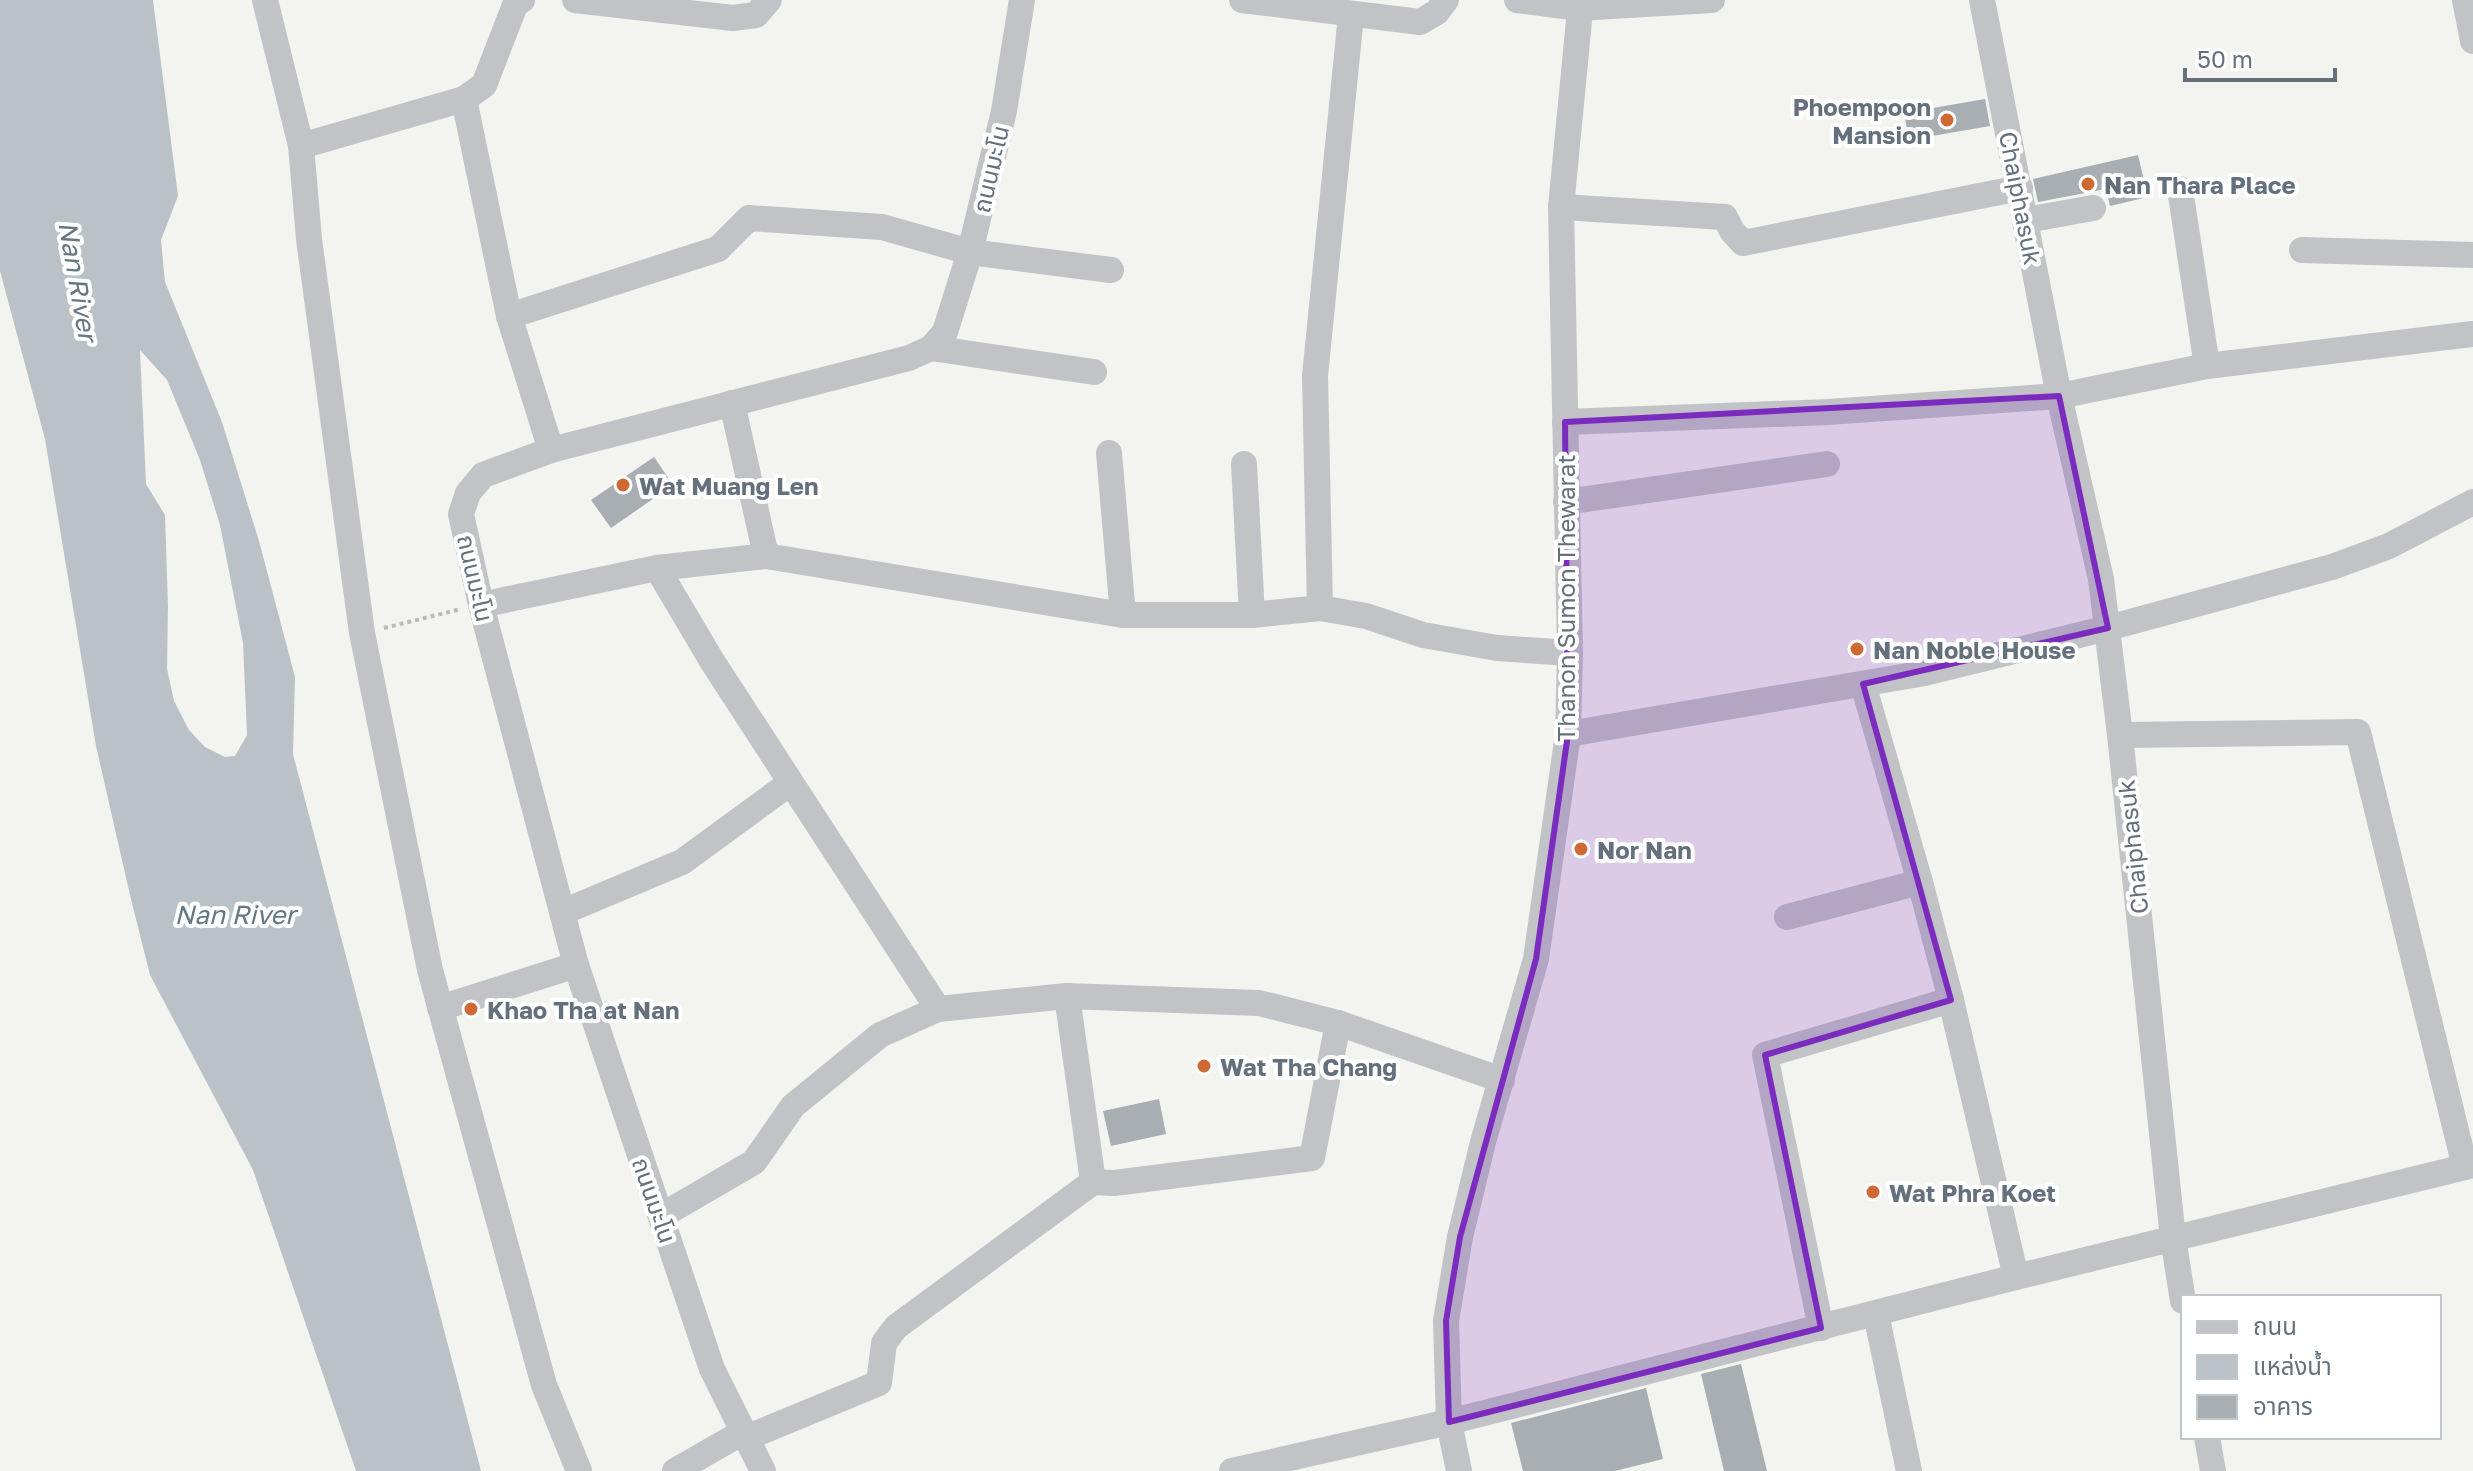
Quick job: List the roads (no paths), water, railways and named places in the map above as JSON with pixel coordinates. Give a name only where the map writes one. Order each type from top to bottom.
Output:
[{"type":"street","points":[[265,0],[301,146],[309,239],[362,633],[426,955],[544,1385],[579,1471]]},
{"type":"street","points":[[301,146],[464,99],[484,85],[515,5],[522,0]]},
{"type":"street","points":[[575,0],[733,18],[756,15],[769,0]]},
{"type":"street","name":"ถนนมะโน","points":[[763,1471],[712,1369],[576,965],[481,605],[461,514],[468,493],[483,475],[551,450],[909,358],[931,348],[945,332],[970,252],[1004,111],[1022,0]]},
{"type":"street","points":[[1242,0],[1420,22],[1437,12],[1446,0]]},
{"type":"street","points":[[1517,0],[1580,4],[1712,0]]},
{"type":"street","name":"Chaiphasuk","points":[[1982,0],[2059,396],[2101,579],[2173,1238],[2182,1295]]},
{"type":"street","points":[[2465,0],[2473,41]]},
{"type":"street","name":"Thanon Sumon Thewarat","points":[[1459,1471],[1449,1422],[1446,1321],[1460,1237],[1483,1142],[1536,959],[1568,734],[1570,653],[1561,207],[1580,4]]},
{"type":"street","points":[[1320,608],[1315,376],[1351,15]]},
{"type":"street","points":[[464,99],[509,316],[551,450]]},
{"type":"street","points":[[1561,207],[1725,217],[1743,243],[2020,188]]},
{"type":"street","points":[[2180,189],[2207,366]]},
{"type":"street","points":[[2026,220],[2093,208]]},
{"type":"street","points":[[509,316],[718,249],[749,218],[882,227],[970,252],[1111,270]]},
{"type":"street","points":[[2302,250],[2473,255]]},
{"type":"street","points":[[1565,422],[1828,412],[2059,396],[2207,366],[2473,334]]},
{"type":"street","points":[[931,348],[1094,372]]},
{"type":"street","points":[[732,403],[766,556]]},
{"type":"street","points":[[1109,453],[1123,615]]},
{"type":"street","points":[[1244,464],[1252,615]]},
{"type":"street","points":[[1566,502],[1827,464]]},
{"type":"street","points":[[1568,734],[1925,673],[2108,628],[2332,567],[2389,546],[2473,502]]},
{"type":"street","points":[[481,605],[657,568],[766,556],[1123,615],[1252,615],[1320,608],[1366,616],[1423,635],[1482,646],[1570,653]]},
{"type":"street","points":[[657,568],[712,661],[938,1009]]},
{"type":"street","points":[[1863,684],[1951,1000],[2016,1277]]},
{"type":"street","points":[[1232,1471],[1449,1422],[2016,1277],[2469,1166],[2358,732],[2120,735]]},
{"type":"street","points":[[563,912],[682,862],[790,783]]},
{"type":"street","points":[[1787,917],[1920,882]]},
{"type":"street","points":[[440,1008],[576,965]]},
{"type":"street","points":[[661,1216],[754,1162],[793,1106],[880,1035],[938,1009],[1067,996],[1259,1003],[1338,1023],[1502,1080]]},
{"type":"street","points":[[1067,996],[1093,1182]]},
{"type":"street","points":[[1821,1328],[1765,1055],[1951,1000]]},
{"type":"street","points":[[675,1471],[745,1435],[879,1383],[884,1343],[896,1327],[1093,1182],[1114,1183],[1312,1158],[1338,1023]]},
{"type":"street","points":[[1876,1314],[1909,1471]]},
{"type":"street","points":[[2207,1439],[2213,1471]]},
{"type":"water","name":"Nan River","points":[[0,0],[153,0],[178,196],[161,240],[165,282],[222,422],[259,541],[295,677],[293,754],[481,1471],[356,1471],[253,1170],[150,975],[96,746],[45,439],[0,271]],"holes":[[[140,350],[167,380],[200,460],[220,525],[243,643],[247,735],[235,756],[225,757],[205,747],[189,730],[174,701],[167,669],[165,515],[146,484]]]},
{"type":"place","name":"Phoempoon Mansion","points":[[1947,120]]},
{"type":"place","name":"Nan Thara Place","points":[[2088,184]]},
{"type":"place","name":"Wat Muang Len","points":[[623,485]]},
{"type":"place","name":"Nan Noble House","points":[[1857,649]]},
{"type":"place","name":"Nor Nan","points":[[1581,849]]},
{"type":"place","name":"Khao Tha at Nan","points":[[471,1009]]},
{"type":"place","name":"Wat Tha Chang","points":[[1204,1066]]},
{"type":"place","name":"Wat Phra Koet","points":[[1873,1192]]}]
